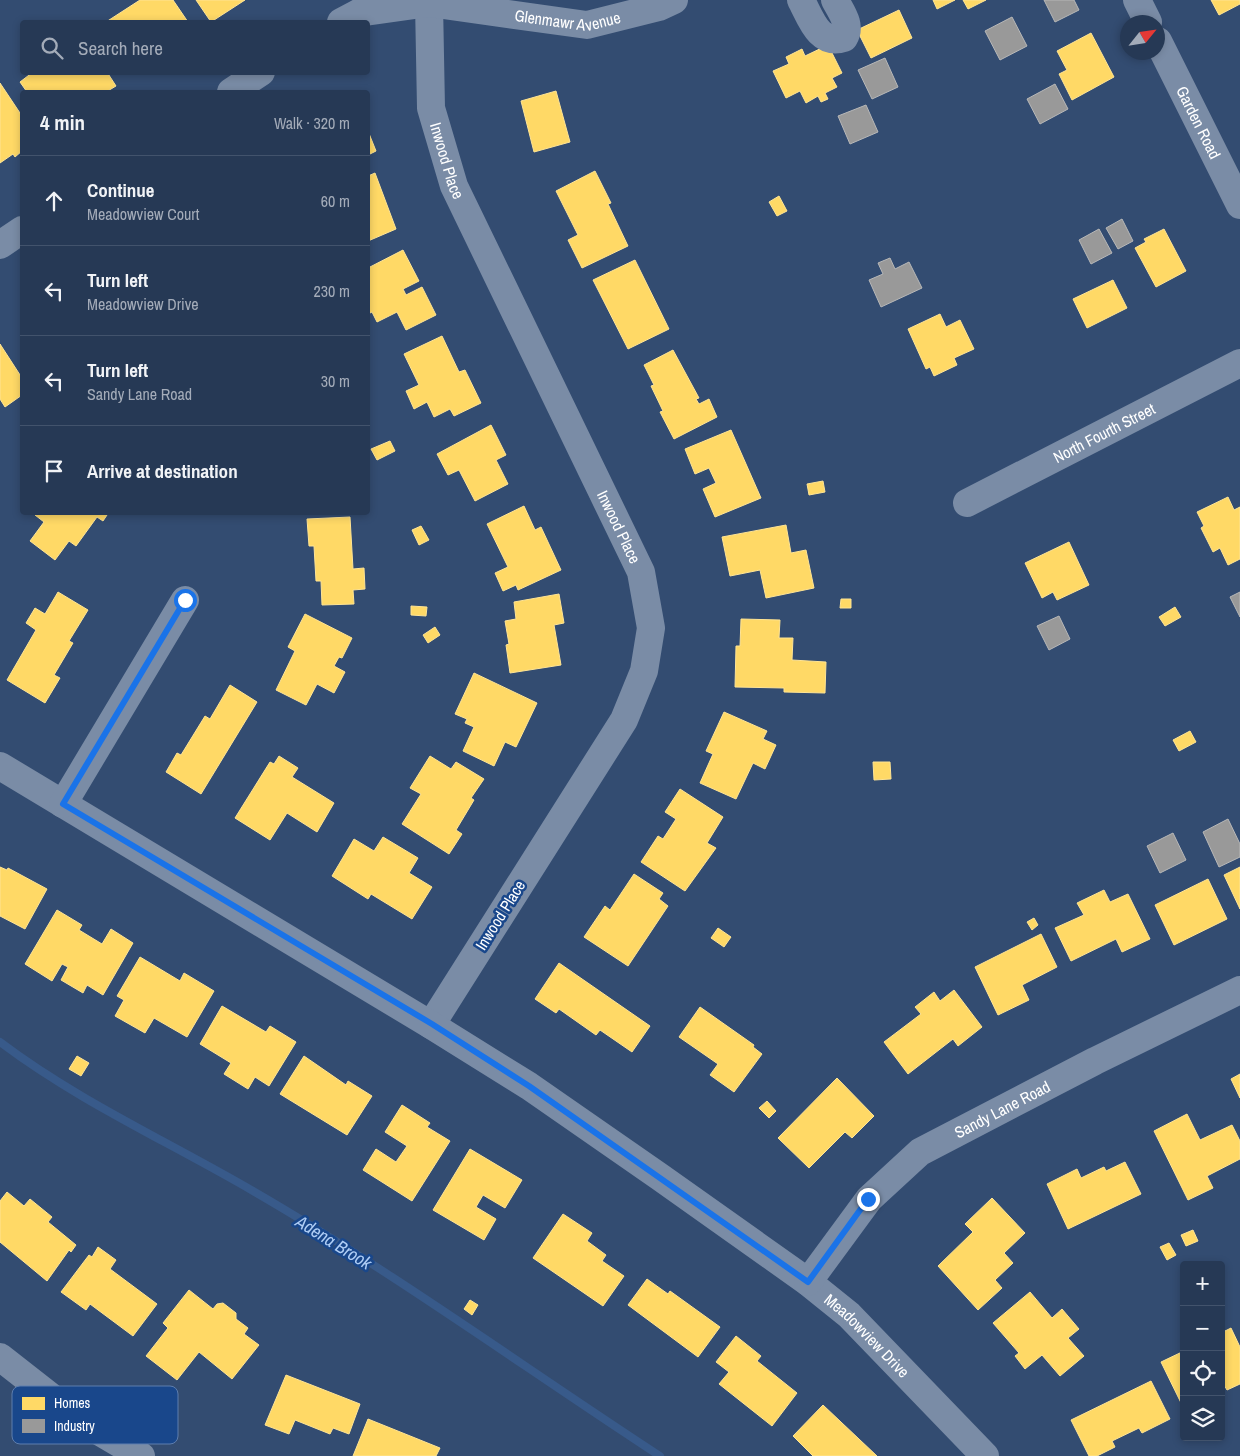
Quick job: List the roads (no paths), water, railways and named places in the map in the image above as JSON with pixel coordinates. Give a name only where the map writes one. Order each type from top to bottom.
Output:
[{"type":"street","name":"Glenmawr Avenue","points":[[345,20],[358,13],[429,3],[587,25],[658,8],[674,0]]},
{"type":"street","points":[[801,0],[813,24],[824,38],[834,41],[844,38],[848,32],[846,21],[835,0]]},
{"type":"street","points":[[1137,0],[1144,15]]},
{"type":"street","name":"Inwood Place","points":[[429,3],[430,108],[454,186],[641,572],[651,628],[644,671],[624,720],[432,1024]]},
{"type":"street","name":"Garden Road","points":[[1165,55],[1240,205]]},
{"type":"street","points":[[234,90],[256,75]]},
{"type":"street","points":[[0,245],[20,231]]},
{"type":"street","name":"North Fourth Street","points":[[967,503],[1240,363]]},
{"type":"street","points":[[63,804],[185,600]]},
{"type":"street","name":"Meadowview Drive","points":[[0,766],[432,1024],[529,1086],[808,1282],[848,1315],[985,1456]]},
{"type":"street","name":"Sandy Lane Road","points":[[808,1282],[868,1199],[920,1152],[1095,1061],[1240,990]]},
{"type":"street","points":[[0,1357],[37,1386]]},
{"type":"street","points":[[121,1444],[141,1456]]},
{"type":"waterway","name":"Adena Brook","points":[[0,1042],[92,1102],[253,1191],[357,1254],[660,1456]]}]
